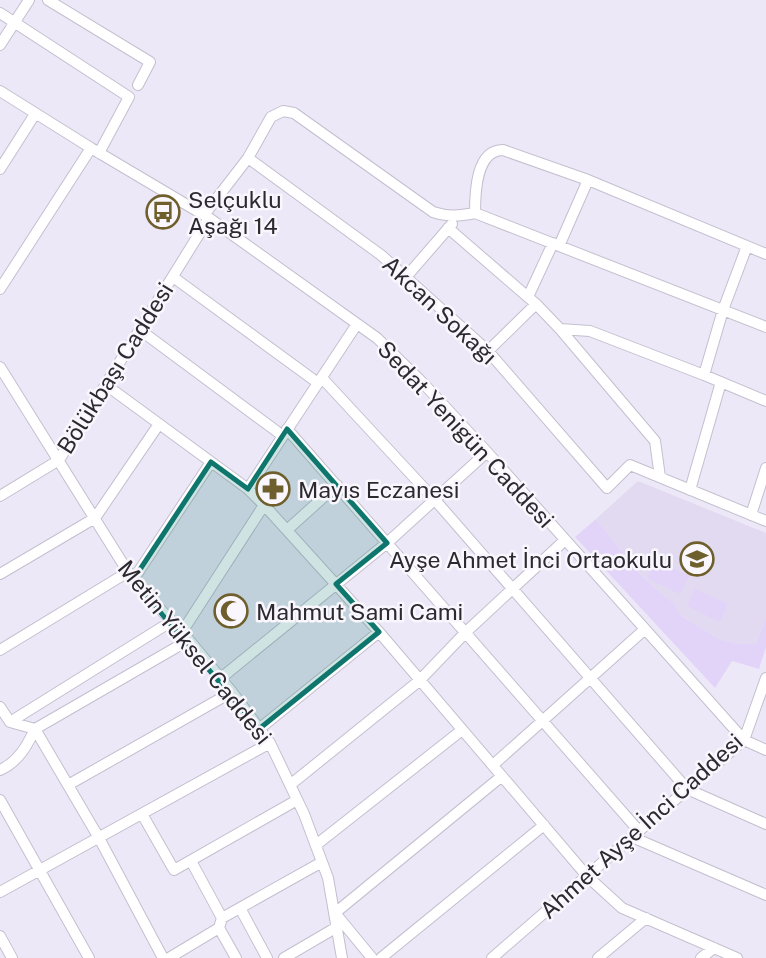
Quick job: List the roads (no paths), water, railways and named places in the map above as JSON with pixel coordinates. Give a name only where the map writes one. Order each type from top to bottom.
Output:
[{"type":"street","points":[[0,45],[29,0]]},
{"type":"street","points":[[48,0],[150,62],[138,85]]},
{"type":"street","points":[[0,13],[129,97],[0,289]]},
{"type":"street","name":"Sedat Yenigün Caddesi","points":[[0,91],[207,217],[377,338],[488,452],[744,740]]},
{"type":"street","name":"Bölükbaşı Caddesi","points":[[0,495],[59,460],[173,277],[207,217],[276,113],[294,113],[433,212],[458,216]]},
{"type":"street","points":[[0,169],[36,114]]},
{"type":"street","points":[[475,213],[475,190],[485,158],[493,151],[503,150],[588,180],[766,254]]},
{"type":"street","name":"Akcan Sokağı","points":[[248,158],[381,255],[488,351],[607,488],[631,465],[660,477]]},
{"type":"street","points":[[488,351],[532,301],[556,244],[588,180]]},
{"type":"street","points":[[406,277],[458,216],[475,213],[766,327]]},
{"type":"street","points":[[448,228],[560,329],[655,441],[660,477],[766,522]]},
{"type":"street","points":[[704,375],[723,310],[747,246]]},
{"type":"street","points":[[173,277],[320,381],[435,500],[687,789],[766,824]]},
{"type":"street","points":[[248,489],[357,324]]},
{"type":"street","points":[[560,329],[590,331],[766,401]]},
{"type":"street","points":[[140,330],[285,433],[337,485],[466,632],[636,834],[766,895]]},
{"type":"street","name":"Metin Yüksel Caddesi","points":[[0,366],[130,576],[186,636],[270,743],[297,800],[328,878],[342,958]]},
{"type":"street","points":[[690,490],[721,382]]},
{"type":"street","points":[[106,385],[248,489],[264,505],[379,632],[587,876],[622,908],[737,958]]},
{"type":"street","points":[[0,574],[95,518],[159,424]]},
{"type":"street","points":[[221,678],[387,542],[488,452]]},
{"type":"street","points":[[0,650],[130,576],[211,462]]},
{"type":"street","points":[[751,515],[766,468]]},
{"type":"street","points":[[287,530],[337,485]]},
{"type":"street","points":[[0,770],[25,750],[35,730],[186,636],[264,505]]},
{"type":"street","points":[[290,785],[419,681],[466,632],[565,540]]},
{"type":"street","points":[[9,722],[172,621]]},
{"type":"street","points":[[493,765],[644,630]]},
{"type":"street","points":[[260,729],[379,632]]},
{"type":"street","name":"Ahmet Ayşe İnci Caddesi","points":[[492,958],[744,740],[766,678]]},
{"type":"street","points":[[68,785],[232,692]]},
{"type":"street","points":[[0,706],[9,722],[35,730],[99,838],[163,958]]},
{"type":"street","points":[[316,845],[462,730]]},
{"type":"street","points":[[744,740],[766,750]]},
{"type":"street","points":[[0,892],[270,743]]},
{"type":"street","points":[[372,958],[335,913],[502,776]]},
{"type":"street","points":[[0,800],[89,958]]},
{"type":"street","points":[[142,814],[174,870],[297,800]]},
{"type":"street","points":[[381,958],[544,825]]},
{"type":"street","points":[[191,861],[236,958]]},
{"type":"street","points":[[169,958],[240,908],[322,862]]},
{"type":"street","points":[[240,908],[267,958]]},
{"type":"street","points":[[598,958],[646,918]]},
{"type":"street","points":[[284,958],[337,927]]},
{"type":"street","points":[[0,936],[12,958]]},
{"type":"street","points":[[701,958],[714,948]]},
{"type":"place","name":"Selçuklu Aşağı 14","points":[[163,212]]},
{"type":"place","name":"Mayıs Eczanesi","points":[[273,489]]},
{"type":"place","name":"Ayşe Ahmet İnci Ortaokulu","points":[[697,559]]},
{"type":"place","name":"Mahmut Sami Cami","points":[[231,611]]}]
